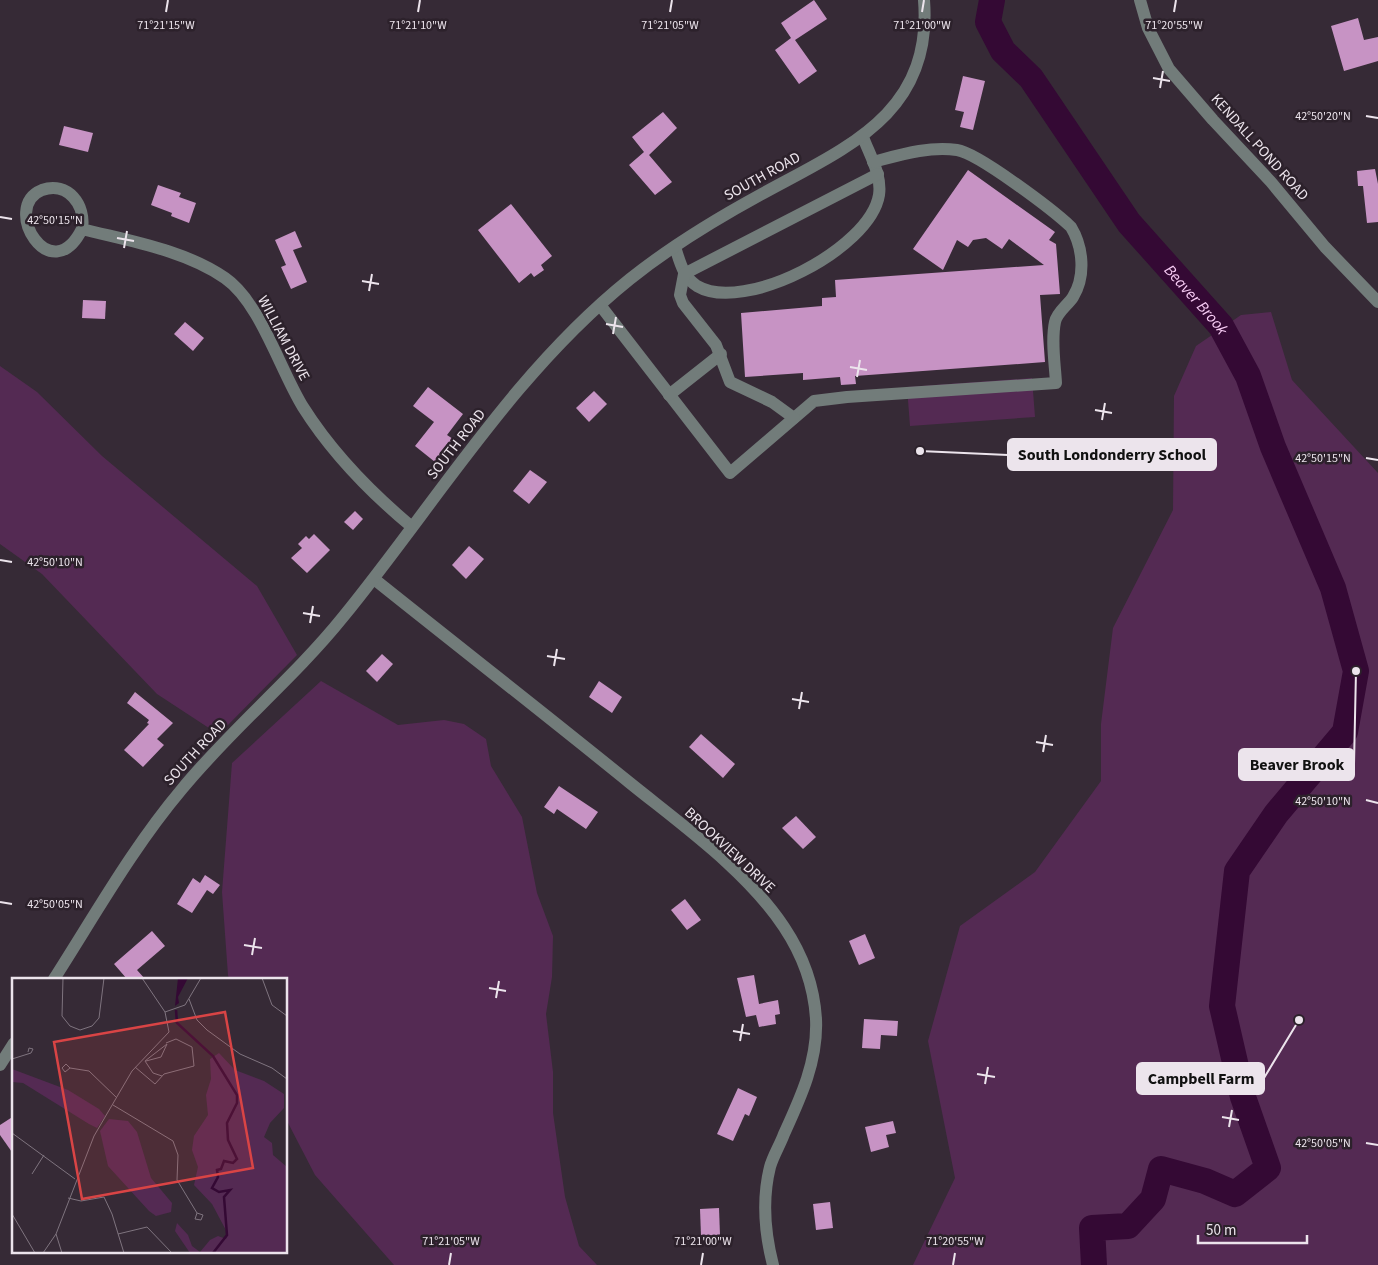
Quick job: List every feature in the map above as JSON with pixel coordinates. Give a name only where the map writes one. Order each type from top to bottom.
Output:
[{"type":"street","name":"SOUTH ROAD","points":[[55,978],[151,829],[181,789],[215,751],[299,669],[374,579],[412,526],[491,425],[568,334],[632,278],[675,247],[732,211],[863,137],[886,118],[911,83],[924,40],[924,0]]},
{"type":"street","name":"KENDALL POND ROAD","points":[[1140,0],[1148,28],[1169,69],[1213,120],[1271,182],[1325,247],[1378,302]]},
{"type":"street","points":[[675,247],[684,274],[697,286],[723,292],[758,287],[798,274],[814,265],[847,243],[862,228],[873,213],[879,196],[876,168],[863,137]]},
{"type":"street","points":[[600,306],[730,472],[814,401],[1056,383],[1056,319],[1079,286],[1082,272],[1077,237],[1071,227],[983,162],[963,152],[941,149],[910,152],[876,168],[684,274]]},
{"type":"street","points":[[50,188],[70,193],[80,204],[84,219],[82,229],[78,238],[60,250],[40,248],[24,234],[21,214],[24,204],[36,193],[50,188]]},
{"type":"street","name":"WILLIAM DRIVE","points":[[82,229],[193,260],[227,279],[253,310],[286,378],[323,436],[355,474],[389,508],[412,526]]},
{"type":"street","points":[[684,274],[680,295],[721,354],[730,382],[772,402],[794,418]]},
{"type":"street","points":[[669,395],[721,354]]},
{"type":"street","name":"BROOKVIEW DRIVE","points":[[374,579],[474,657],[712,850],[749,885],[782,924],[792,939],[811,986],[816,1019],[814,1053],[806,1086],[771,1165],[767,1182],[765,1215],[773,1265]]},
{"type":"street","points":[[0,1065],[12,1046]]},
{"type":"shaded area","points":[[1271,312],[1292,380],[1378,473],[1378,1265],[913,1265],[955,1178],[928,1041],[960,926],[1035,872],[1101,781],[1101,724],[1113,628],[1173,510],[1174,396],[1196,346],[1241,315]]},
{"type":"shaded area","points":[[0,366],[37,392],[102,456],[257,586],[297,655],[227,726],[215,732],[157,694],[42,574],[0,544]]},
{"type":"shaded area","points":[[1032,378],[1035,417],[910,426],[907,387]]},
{"type":"shaded area","points":[[321,681],[398,725],[444,720],[464,724],[486,739],[491,766],[522,817],[537,893],[553,936],[552,977],[546,1014],[553,1072],[553,1113],[565,1197],[579,1246],[597,1265],[394,1265],[315,1175],[288,1123],[288,978],[229,978],[228,975],[222,892],[232,763]]},
{"type":"building","points":[[814,0],[827,19],[795,40],[817,71],[799,84],[775,50],[791,38],[781,23]]},
{"type":"building","points":[[1358,18],[1364,40],[1378,37],[1378,61],[1344,71],[1331,26]]},
{"type":"building","points":[[963,76],[985,81],[973,130],[960,127],[964,112],[955,110]]},
{"type":"building","points":[[663,112],[677,128],[649,155],[672,182],[655,195],[629,165],[644,152],[632,137]]},
{"type":"building","points":[[64,126],[93,133],[88,152],[59,145]]},
{"type":"building","points":[[1375,169],[1378,184],[1378,222],[1367,223],[1363,186],[1358,186],[1357,171]]},
{"type":"building","points":[[968,170],[1055,232],[1049,240],[1056,244],[1060,294],[1040,295],[1045,362],[855,376],[856,384],[841,385],[840,377],[803,380],[803,373],[745,377],[741,313],[822,306],[822,298],[836,297],[835,280],[1044,265],[1009,239],[1002,249],[986,238],[973,240],[968,247],[957,240],[943,270],[913,249]]},
{"type":"building","points":[[158,185],[181,193],[179,197],[196,203],[189,223],[171,216],[172,213],[151,205]]},
{"type":"building","points":[[511,204],[552,256],[541,265],[544,270],[534,277],[531,273],[519,283],[478,230]]},
{"type":"building","points":[[295,231],[302,247],[293,250],[307,282],[291,289],[281,267],[286,265],[275,240]]},
{"type":"building","points":[[83,300],[106,301],[105,319],[82,318]]},
{"type":"building","points":[[185,322],[204,338],[193,351],[174,334]]},
{"type":"building","points":[[428,387],[463,414],[447,435],[453,439],[435,462],[415,446],[434,422],[413,406]]},
{"type":"building","points":[[594,391],[607,404],[589,422],[576,408]]},
{"type":"building","points":[[530,470],[547,482],[529,504],[513,491]]},
{"type":"building","points":[[355,511],[363,519],[353,530],[344,522]]},
{"type":"building","points":[[314,534],[330,550],[307,573],[291,558],[302,548],[298,544],[306,536],[309,539]]},
{"type":"building","points":[[469,546],[484,559],[466,579],[452,565]]},
{"type":"building","points":[[382,654],[393,664],[377,682],[366,671]]},
{"type":"building","points":[[599,681],[622,697],[612,713],[589,697]]},
{"type":"building","points":[[135,692],[173,723],[157,739],[164,745],[143,767],[124,750],[149,724],[147,723],[149,720],[127,703]]},
{"type":"building","points":[[701,734],[735,764],[723,778],[689,747]]},
{"type":"building","points":[[559,786],[598,812],[586,829],[557,809],[554,814],[544,807]]},
{"type":"building","points":[[796,816],[816,837],[803,849],[782,828]]},
{"type":"building","points":[[205,875],[220,885],[213,894],[207,890],[192,913],[177,904],[193,878],[200,883]]},
{"type":"building","points":[[685,899],[701,920],[687,930],[671,910]]},
{"type":"building","points":[[152,931],[165,946],[137,970],[144,978],[126,978],[114,964]]},
{"type":"building","points":[[865,934],[875,958],[859,965],[849,941]]},
{"type":"building","points":[[754,975],[759,1004],[778,1000],[780,1014],[775,1015],[776,1024],[759,1027],[756,1015],[746,1017],[737,978]]},
{"type":"building","points":[[864,1019],[898,1021],[897,1036],[881,1035],[880,1049],[862,1048]]},
{"type":"building","points":[[738,1088],[757,1097],[749,1116],[745,1114],[733,1141],[717,1134]]},
{"type":"building","points":[[12,1117],[12,1152],[0,1135],[0,1125]]},
{"type":"building","points":[[893,1121],[896,1133],[886,1135],[889,1147],[871,1152],[865,1127]]},
{"type":"building","points":[[830,1202],[833,1228],[816,1230],[813,1204]]},
{"type":"building","points":[[719,1208],[720,1235],[701,1236],[700,1209]]},
{"type":"waterway","name":"Beaver Brook","points":[[992,0],[988,22],[1003,51],[1031,78],[1129,223],[1221,326],[1248,376],[1273,447],[1333,588],[1356,671],[1345,732],[1276,814],[1237,871],[1222,1006],[1243,1097],[1268,1168],[1235,1194],[1205,1181],[1161,1169],[1153,1199],[1128,1226],[1092,1228],[1094,1265]]},
{"type":"place","name":"South Londonderry School","points":[[920,451]]},
{"type":"place","name":"Beaver Brook","points":[[1356,671]]},
{"type":"place","name":"Campbell Farm","points":[[1299,1020]]}]
